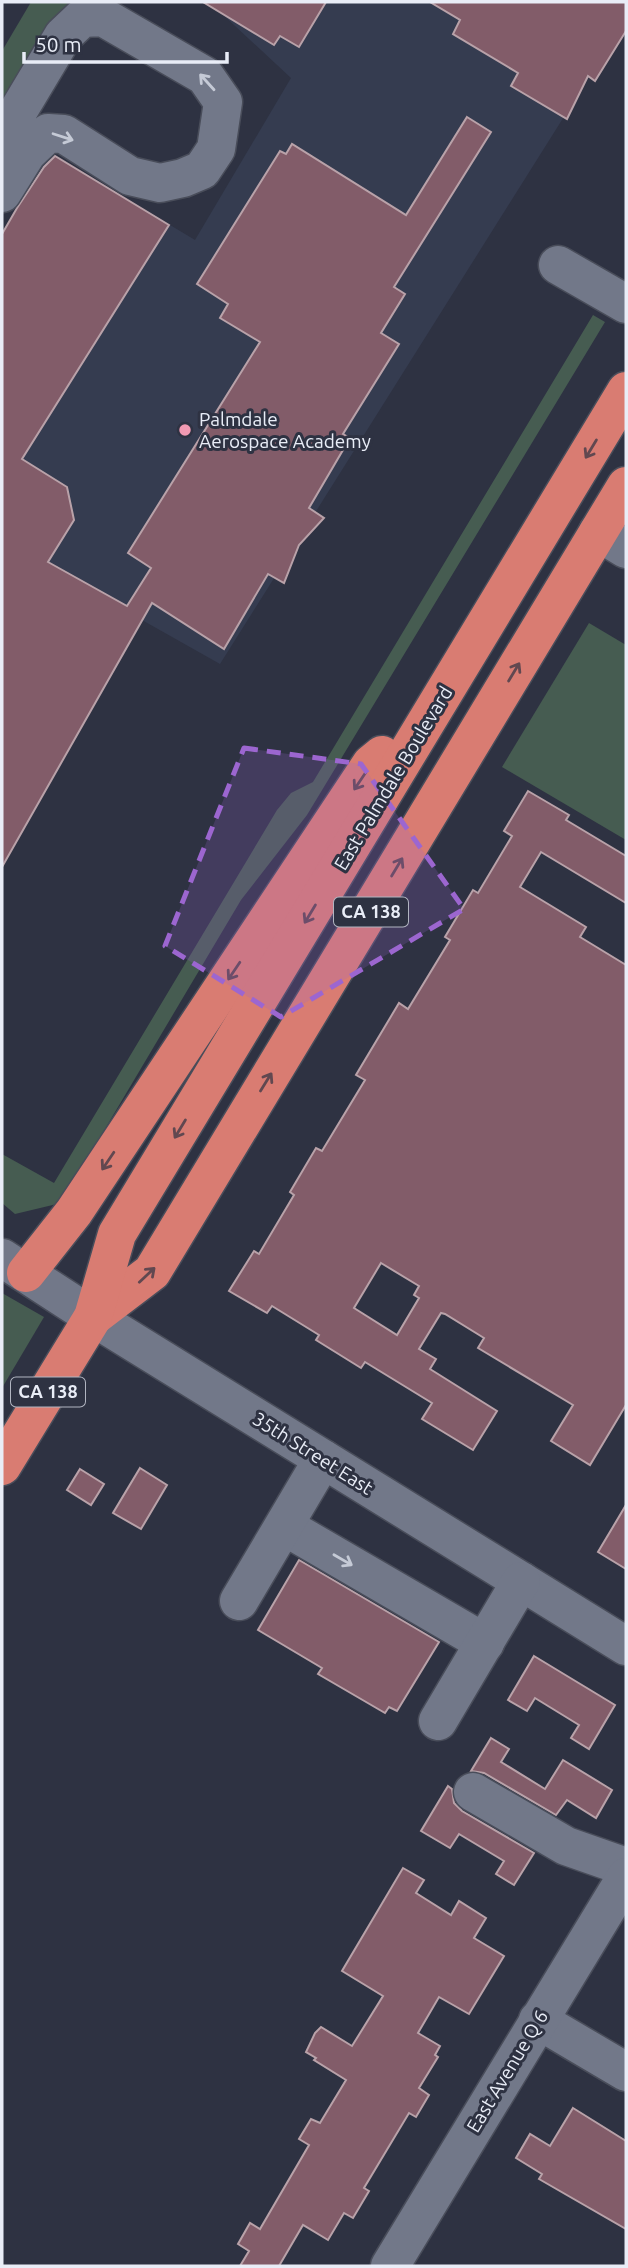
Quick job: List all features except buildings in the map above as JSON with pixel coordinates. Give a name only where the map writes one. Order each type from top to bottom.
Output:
[{"type":"highway","name":"East Palmdale Boulevard","points":[[2,1466],[93,1317],[117,1234],[626,391]]},
{"type":"highway","name":"East Palmdale Boulevard","points":[[93,1317],[152,1272],[612,541],[626,486]]},
{"type":"highway","points":[[14,1266],[74,1212],[371,764],[428,719]]},
{"type":"street","points":[[2,138],[63,36],[82,18],[103,16],[194,69],[205,76],[223,102],[216,149],[202,170],[183,178],[160,183],[131,176],[64,134],[48,133],[26,153],[2,193]]},
{"type":"street","points":[[558,265],[626,304]]},
{"type":"street","name":"35th Street East","points":[[14,1266],[626,1646]]},
{"type":"street","points":[[239,1601],[323,1459]]},
{"type":"street","points":[[284,1526],[485,1643]]},
{"type":"street","points":[[438,1721],[521,1581]]},
{"type":"street","points":[[472,1793],[566,1846],[626,1867]]},
{"type":"street","name":"East Avenue Q 6","points":[[390,2266],[626,1877]]},
{"type":"street","points":[[538,2020],[626,2072]]},
{"type":"highlighted area","points":[[244,748],[361,764],[464,909],[281,1017],[165,946]]},
{"type":"shaded area","name":"Palmdale Aerospace Academy","points":[[226,2],[626,2],[626,18],[220,664],[142,620],[2,867],[2,233],[50,153],[195,240],[291,78],[220,12]]},
{"type":"green space","points":[[31,2],[69,2],[2,112],[2,51]]},
{"type":"green space","points":[[593,315],[605,322],[307,815],[241,900],[61,1203],[15,1214],[2,1203],[2,1154],[54,1183],[277,810],[291,793],[313,782]]},
{"type":"green space","points":[[589,623],[626,645],[626,840],[502,767]]},
{"type":"green space","points":[[2,1293],[44,1317],[2,1388]]},
{"type":"place","name":"Palmdale Aerospace Academy","points":[[185,430]]}]
